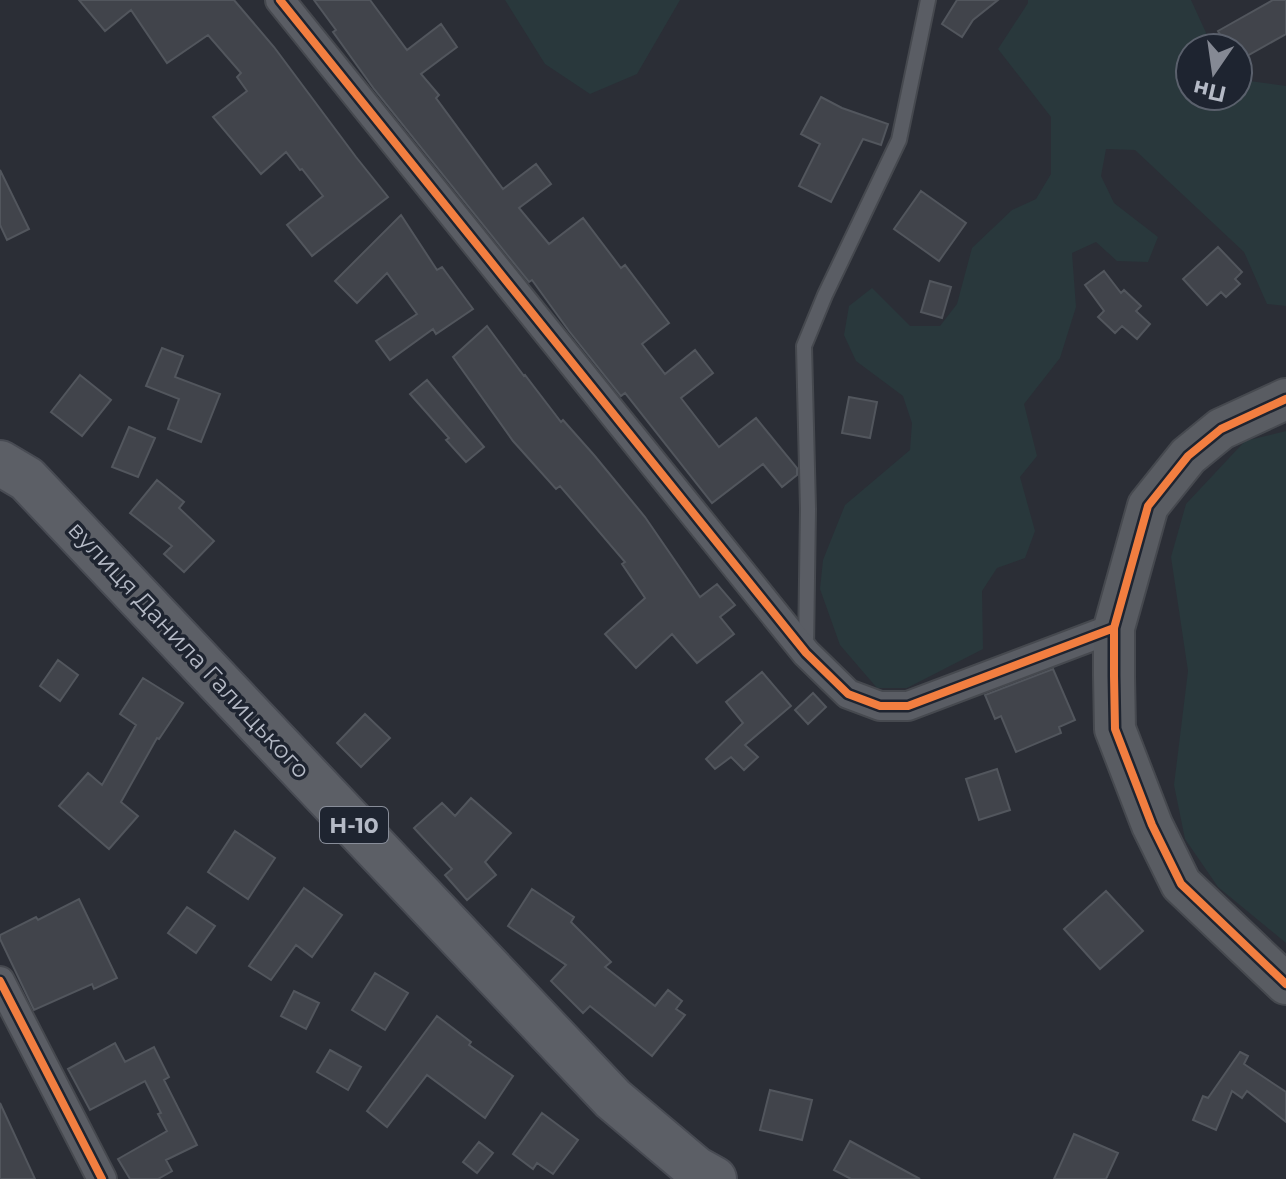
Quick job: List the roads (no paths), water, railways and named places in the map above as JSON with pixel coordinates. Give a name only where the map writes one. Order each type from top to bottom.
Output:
[{"type":"main road","name":"вулиця Данила Галицького","points":[[0,463],[27,479],[613,1099],[696,1169],[714,1179]]},
{"type":"street","points":[[280,0],[806,653],[848,694],[880,706],[908,706],[1114,628]]},
{"type":"street","points":[[1286,399],[1221,429],[1188,456],[1148,506],[1114,628],[1115,729],[1152,825],[1181,884],[1286,984]]},
{"type":"street","points":[[0,981],[102,1179]]},
{"type":"lane","points":[[806,653],[808,509],[804,346],[899,140],[928,0]]}]
